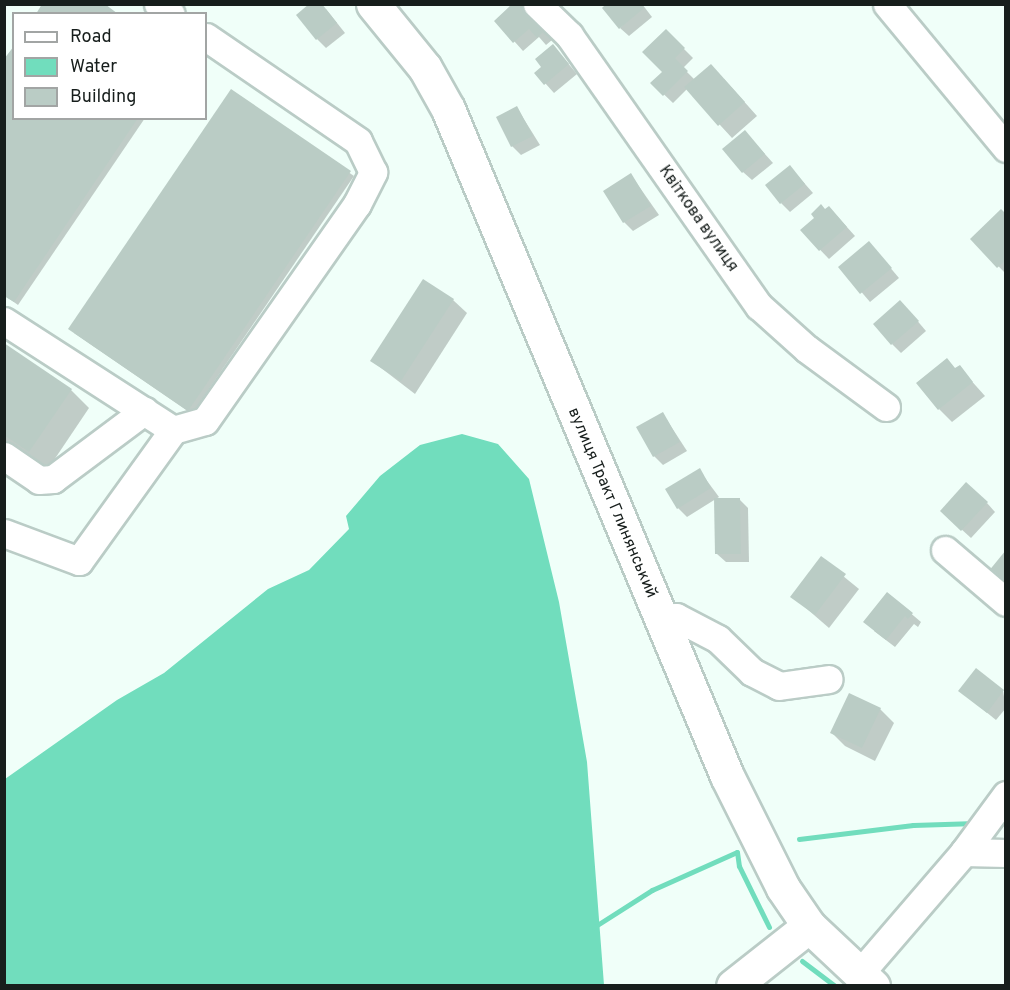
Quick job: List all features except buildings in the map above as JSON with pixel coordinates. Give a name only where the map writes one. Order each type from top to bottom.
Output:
[{"type":"main road","name":"вулиця Тракт Глинянський","points":[[373,4],[425,68],[448,110],[727,776],[783,888],[809,926],[866,979]]},
{"type":"main road","points":[[733,986],[809,926]]},
{"type":"street","name":"Квіткова вулиця","points":[[537,4],[569,35],[759,306],[807,349],[886,407]]},
{"type":"street","points":[[887,4],[1005,148]]},
{"type":"street","points":[[4,533],[79,561],[172,430],[205,421],[357,204],[373,172],[358,141],[207,38]]},
{"type":"street","points":[[4,321],[172,430]]},
{"type":"street","points":[[4,456],[39,480],[53,479],[144,411]]},
{"type":"street","points":[[945,550],[1005,602]]},
{"type":"street","points":[[660,618],[676,617],[718,639],[752,672],[779,686],[829,679]]},
{"type":"street","points":[[866,979],[1005,796]]},
{"type":"street","points":[[971,843],[1005,853]]},
{"type":"water","points":[[462,434],[498,444],[529,479],[559,602],[587,762],[604,985],[5,985],[5,779],[117,700],[164,673],[268,589],[309,570],[349,529],[346,516],[380,476],[420,445]]},
{"type":"waterway","points":[[799,839],[913,825],[976,823]]},
{"type":"waterway","points":[[594,927],[652,890],[737,852],[739,866],[769,927]]},
{"type":"waterway","points":[[802,961],[835,986]]}]
